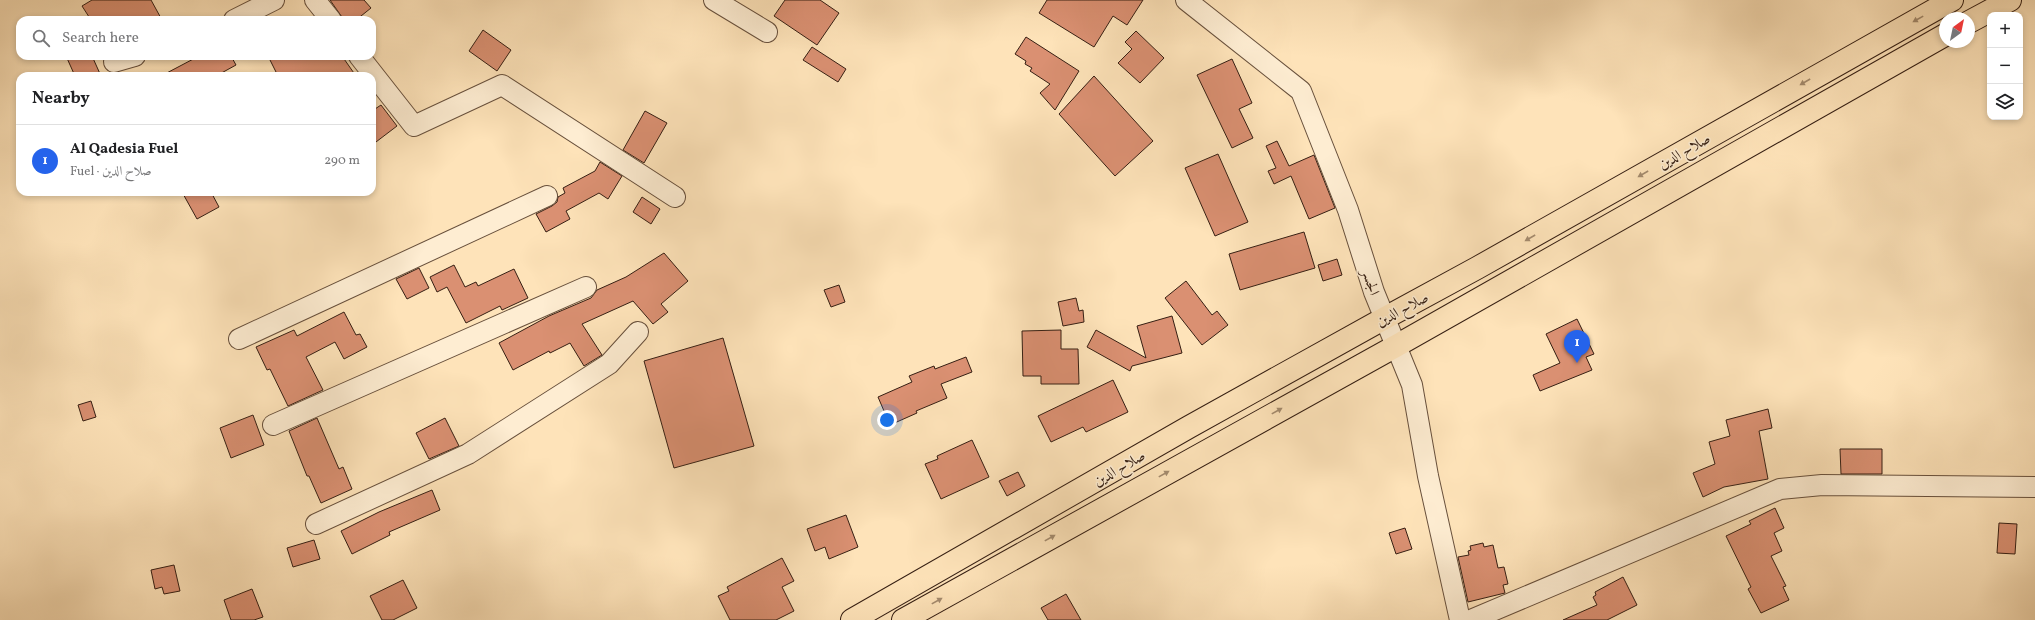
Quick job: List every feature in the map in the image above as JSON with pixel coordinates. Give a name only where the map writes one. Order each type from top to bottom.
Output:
[{"type":"highway","name":"صلاح الدين","points":[[852,620],[1385,318],[1478,268],[1952,0]]},
{"type":"highway","points":[[1975,19],[2010,0]]},
{"type":"highway","name":"صلاح الدين","points":[[903,620],[1396,346],[1939,38]]},
{"type":"street","points":[[242,16],[274,0]]},
{"type":"street","points":[[315,0],[328,16]]},
{"type":"street","points":[[714,0],[767,32]]},
{"type":"street","name":"الجسر","points":[[1186,0],[1301,91],[1348,210],[1374,292],[1412,385],[1428,476],[1460,620]]},
{"type":"street","points":[[114,62],[121,60]]},
{"type":"street","points":[[362,60],[372,72]]},
{"type":"street","points":[[376,78],[414,126],[502,85],[674,197]]},
{"type":"street","points":[[239,339],[547,196]]},
{"type":"street","points":[[273,425],[586,287]]},
{"type":"street","points":[[316,524],[468,454],[609,364],[638,332]]},
{"type":"street","points":[[1471,620],[1780,489],[1822,485],[2035,487]]},
{"type":"building","points":[[92,0],[151,0],[160,16],[88,16],[82,6]]},
{"type":"building","points":[[330,0],[364,0],[371,8],[361,16],[341,16]]},
{"type":"building","points":[[785,0],[820,0],[839,13],[817,45],[774,16]]},
{"type":"building","points":[[1047,0],[1143,0],[1127,25],[1113,16],[1094,47],[1039,13]]},
{"type":"building","points":[[483,30],[511,50],[497,71],[469,51]]},
{"type":"building","points":[[1136,31],[1164,58],[1140,83],[1118,63],[1132,49],[1125,42]]},
{"type":"building","points":[[1026,37],[1079,71],[1055,110],[1040,93],[1050,84],[1030,71],[1032,68],[1025,64],[1026,61],[1015,54]]},
{"type":"building","points":[[812,47],[846,69],[838,82],[803,60]]},
{"type":"building","points":[[1232,59],[1252,103],[1239,109],[1253,138],[1232,148],[1197,75]]},
{"type":"building","points":[[68,60],[94,60],[99,72],[73,72]]},
{"type":"building","points":[[191,60],[233,60],[236,65],[223,72],[169,72]]},
{"type":"building","points":[[270,60],[345,60],[353,72],[276,72]]},
{"type":"building","points":[[1094,76],[1153,141],[1115,176],[1059,114]]},
{"type":"building","points":[[381,105],[397,126],[376,142],[376,108]]},
{"type":"building","points":[[645,111],[667,123],[644,163],[623,150]]},
{"type":"building","points":[[1277,141],[1289,166],[1314,155],[1335,208],[1309,219],[1291,176],[1274,184],[1268,171],[1276,168],[1266,146]]},
{"type":"building","points":[[1218,154],[1248,222],[1215,236],[1185,168]]},
{"type":"building","points":[[600,162],[622,176],[608,199],[599,193],[566,211],[570,219],[546,232],[536,214],[557,202],[558,197],[565,193],[563,188],[595,171]]},
{"type":"building","points":[[184,196],[213,196],[219,207],[197,219]]},
{"type":"building","points":[[642,197],[660,209],[651,224],[633,212]]},
{"type":"building","points":[[1304,232],[1315,268],[1240,290],[1229,254]]},
{"type":"building","points":[[664,253],[688,281],[661,304],[668,312],[653,324],[633,301],[582,324],[602,355],[584,366],[570,343],[550,353],[549,351],[513,370],[499,343],[549,316],[591,298],[597,290],[626,277]]},
{"type":"building","points":[[1337,259],[1342,275],[1323,281],[1318,265]]},
{"type":"building","points":[[454,265],[465,287],[476,282],[478,286],[514,269],[528,298],[502,310],[500,306],[466,323],[447,287],[437,292],[430,277]]},
{"type":"building","points":[[419,268],[429,288],[407,299],[396,279]]},
{"type":"building","points":[[1186,281],[1212,315],[1217,311],[1228,325],[1202,345],[1165,298]]},
{"type":"building","points":[[839,285],[845,302],[831,307],[824,290]]},
{"type":"building","points":[[1076,298],[1079,311],[1083,310],[1084,322],[1063,326],[1058,302]]},
{"type":"building","points":[[344,312],[356,335],[360,334],[367,347],[344,359],[335,342],[306,357],[323,390],[288,406],[270,369],[267,370],[256,347],[294,330],[297,336]]},
{"type":"building","points":[[1172,316],[1182,353],[1132,366],[1130,371],[1087,347],[1096,330],[1146,358],[1137,326]]},
{"type":"building","points":[[1577,319],[1594,354],[1586,357],[1592,370],[1540,391],[1533,375],[1560,363],[1546,334]]},
{"type":"building","points":[[1061,330],[1061,349],[1078,349],[1079,384],[1041,384],[1041,376],[1023,376],[1022,331]]},
{"type":"building","points":[[723,338],[754,446],[674,468],[644,361]]},
{"type":"building","points":[[966,357],[972,372],[941,384],[947,398],[916,411],[917,413],[890,425],[878,397],[912,382],[909,376],[934,366],[935,369]]},
{"type":"building","points":[[1113,380],[1128,412],[1086,432],[1083,427],[1051,442],[1038,416]]},
{"type":"building","points":[[91,401],[96,417],[83,421],[78,405]]},
{"type":"building","points":[[1768,409],[1772,428],[1759,431],[1768,479],[1724,487],[1703,497],[1693,473],[1715,464],[1709,442],[1730,436],[1726,420]]},
{"type":"building","points":[[253,415],[264,445],[231,458],[220,428]]},
{"type":"building","points":[[317,418],[339,469],[343,467],[352,489],[321,503],[309,476],[307,476],[289,431]]},
{"type":"building","points":[[445,418],[459,446],[429,459],[416,433]]},
{"type":"building","points":[[972,440],[989,477],[941,499],[925,464],[938,459],[937,456]]},
{"type":"building","points":[[1840,449],[1882,449],[1882,474],[1841,474]]},
{"type":"building","points":[[1018,472],[1025,486],[1007,496],[999,481]]},
{"type":"building","points":[[432,490],[440,510],[389,532],[390,535],[352,554],[341,531],[379,512]]},
{"type":"building","points":[[1775,508],[1784,528],[1774,533],[1782,551],[1771,556],[1786,586],[1783,587],[1789,600],[1761,613],[1748,589],[1751,587],[1726,536],[1751,524],[1749,521]]},
{"type":"building","points":[[846,515],[858,547],[829,559],[825,547],[815,551],[807,529]]},
{"type":"building","points":[[1999,523],[2017,524],[2015,554],[1997,553]]},
{"type":"building","points":[[1405,528],[1412,549],[1396,554],[1389,533]]},
{"type":"building","points":[[314,540],[320,559],[293,567],[287,548]]},
{"type":"building","points":[[1483,543],[1484,547],[1493,545],[1498,568],[1504,567],[1508,584],[1503,585],[1505,593],[1468,602],[1458,557],[1469,555],[1468,551],[1471,550],[1470,546]]},
{"type":"building","points":[[782,558],[794,581],[782,587],[794,611],[776,620],[730,620],[718,596],[729,591],[727,587]]},
{"type":"building","points":[[174,565],[180,591],[164,594],[162,587],[155,589],[151,570]]},
{"type":"building","points":[[1623,577],[1637,605],[1607,620],[1563,620],[1597,605],[1593,597],[1596,595],[1595,592]]},
{"type":"building","points":[[403,580],[417,608],[393,620],[382,620],[370,596]]},
{"type":"building","points":[[252,589],[263,617],[254,620],[231,620],[224,600]]},
{"type":"building","points":[[1066,594],[1081,620],[1048,620],[1041,608]]},
{"type":"place","name":"Al Qadesia Fuel","points":[[1577,363]]}]
